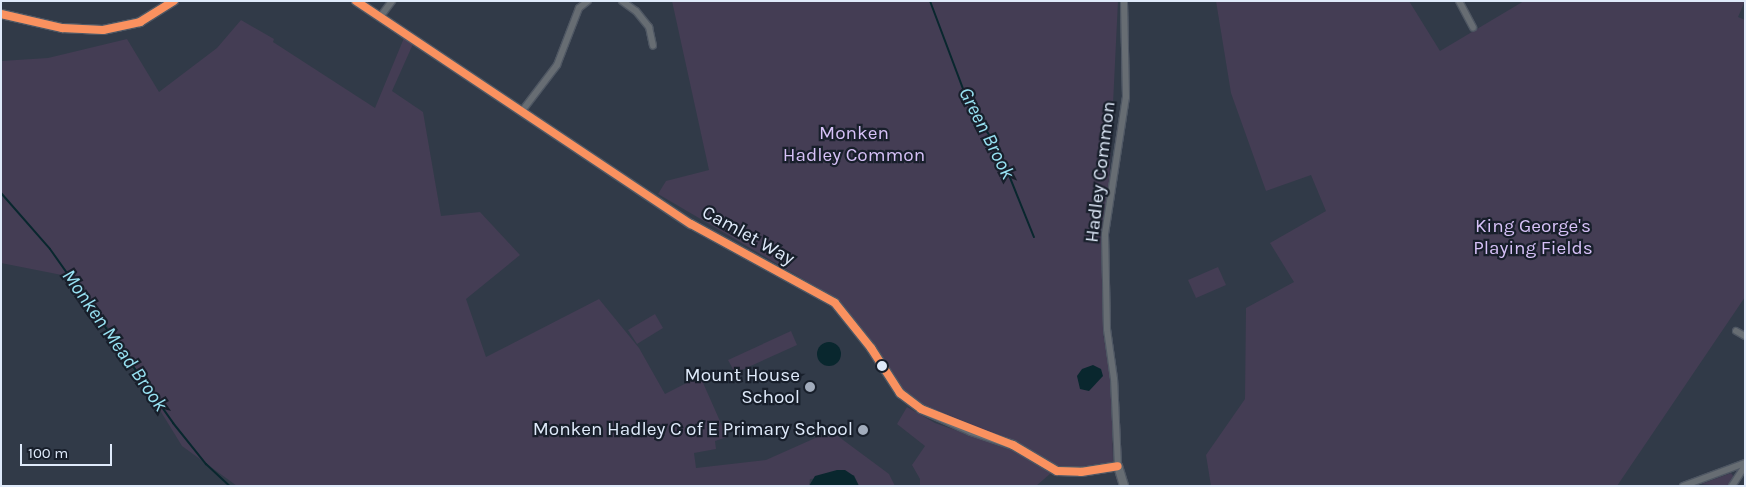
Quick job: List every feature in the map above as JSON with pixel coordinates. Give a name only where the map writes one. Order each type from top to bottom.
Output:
[{"type":"street","points":[[1,14],[62,28],[103,30],[140,22],[174,1]]},
{"type":"street","name":"Camlet Way","points":[[356,1],[698,228],[835,303],[871,348],[900,393],[921,409],[971,431],[1013,445],[1057,471],[1081,472],[1118,466]]},
{"type":"street","points":[[380,17],[392,1]]},
{"type":"street","points":[[522,112],[563,55],[579,8],[588,1]]},
{"type":"street","points":[[622,1],[649,27],[653,46]]},
{"type":"street","name":"Hadley Common","points":[[1118,466],[1114,379],[1107,336],[1105,234],[1126,97],[1124,1]]},
{"type":"street","points":[[1459,1],[1473,27]]},
{"type":"street","points":[[1736,331],[1745,336]]},
{"type":"street","points":[[1118,466],[1124,486]]},
{"type":"street","points":[[1683,486],[1744,468]]},
{"type":"street","points":[[1732,486],[1744,468]]},
{"type":"green space","name":"Monken Hadley Common","points":[[672,1],[1118,1],[1103,333],[1111,380],[1113,462],[1086,469],[1061,469],[923,407],[899,388],[837,299],[658,194],[666,181],[709,170]]},
{"type":"green space","name":"King George's Playing Fields","points":[[1216,1],[1409,1],[1440,51],[1524,1],[1745,1],[1738,17],[1745,20],[1745,297],[1617,486],[1211,486],[1206,455],[1245,399],[1246,308],[1294,282],[1270,243],[1326,211],[1311,175],[1266,191],[1231,93]]},
{"type":"green space","points":[[241,20],[274,39],[273,42],[375,108],[404,38],[413,44],[392,91],[423,112],[441,216],[480,212],[520,255],[466,299],[486,357],[599,299],[639,348],[665,394],[700,376],[727,437],[715,441],[716,449],[694,453],[696,468],[766,460],[831,431],[889,474],[895,486],[859,486],[854,475],[810,479],[809,486],[237,486],[182,446],[115,337],[72,277],[1,263],[1,61],[48,58],[127,39],[159,92],[217,48]]},
{"type":"green space","points":[[1218,267],[1226,285],[1196,298],[1188,280]]},
{"type":"green space","points":[[655,314],[663,328],[637,344],[628,330]]},
{"type":"green space","points":[[791,331],[797,345],[735,373],[728,360]]},
{"type":"green space","points":[[907,407],[935,423],[1010,449],[1051,473],[1036,486],[920,486],[920,479],[912,465],[925,446],[897,424]]},
{"type":"green space","points":[[1731,473],[1734,477],[1728,486],[1701,484]]},
{"type":"shaded area","points":[[829,342],[838,345],[841,354],[838,363],[829,366],[820,363],[817,354],[820,345]]},
{"type":"shaded area","points":[[1093,365],[1101,369],[1103,376],[1089,391],[1080,389],[1077,376],[1082,369]]},
{"type":"shaded area","points":[[837,470],[845,470],[854,476],[859,486],[809,486],[815,476]]},
{"type":"waterway","name":"Green Brook","points":[[930,1],[969,105],[998,148],[1034,237]]},
{"type":"waterway","name":"Monken Mead Brook","points":[[1,193],[50,249],[173,423],[206,464],[230,486]]},
{"type":"transit line","points":[[1,14],[62,28],[103,30],[140,22],[174,1]]},
{"type":"transit line","points":[[356,1],[691,224],[835,303],[871,348],[900,393],[921,409],[1013,445],[1057,471],[1081,472],[1118,466]]},
{"type":"place","name":"Mount House School","points":[[810,387]]},
{"type":"place","name":"Monken Hadley C of E Primary School","points":[[863,430]]}]
